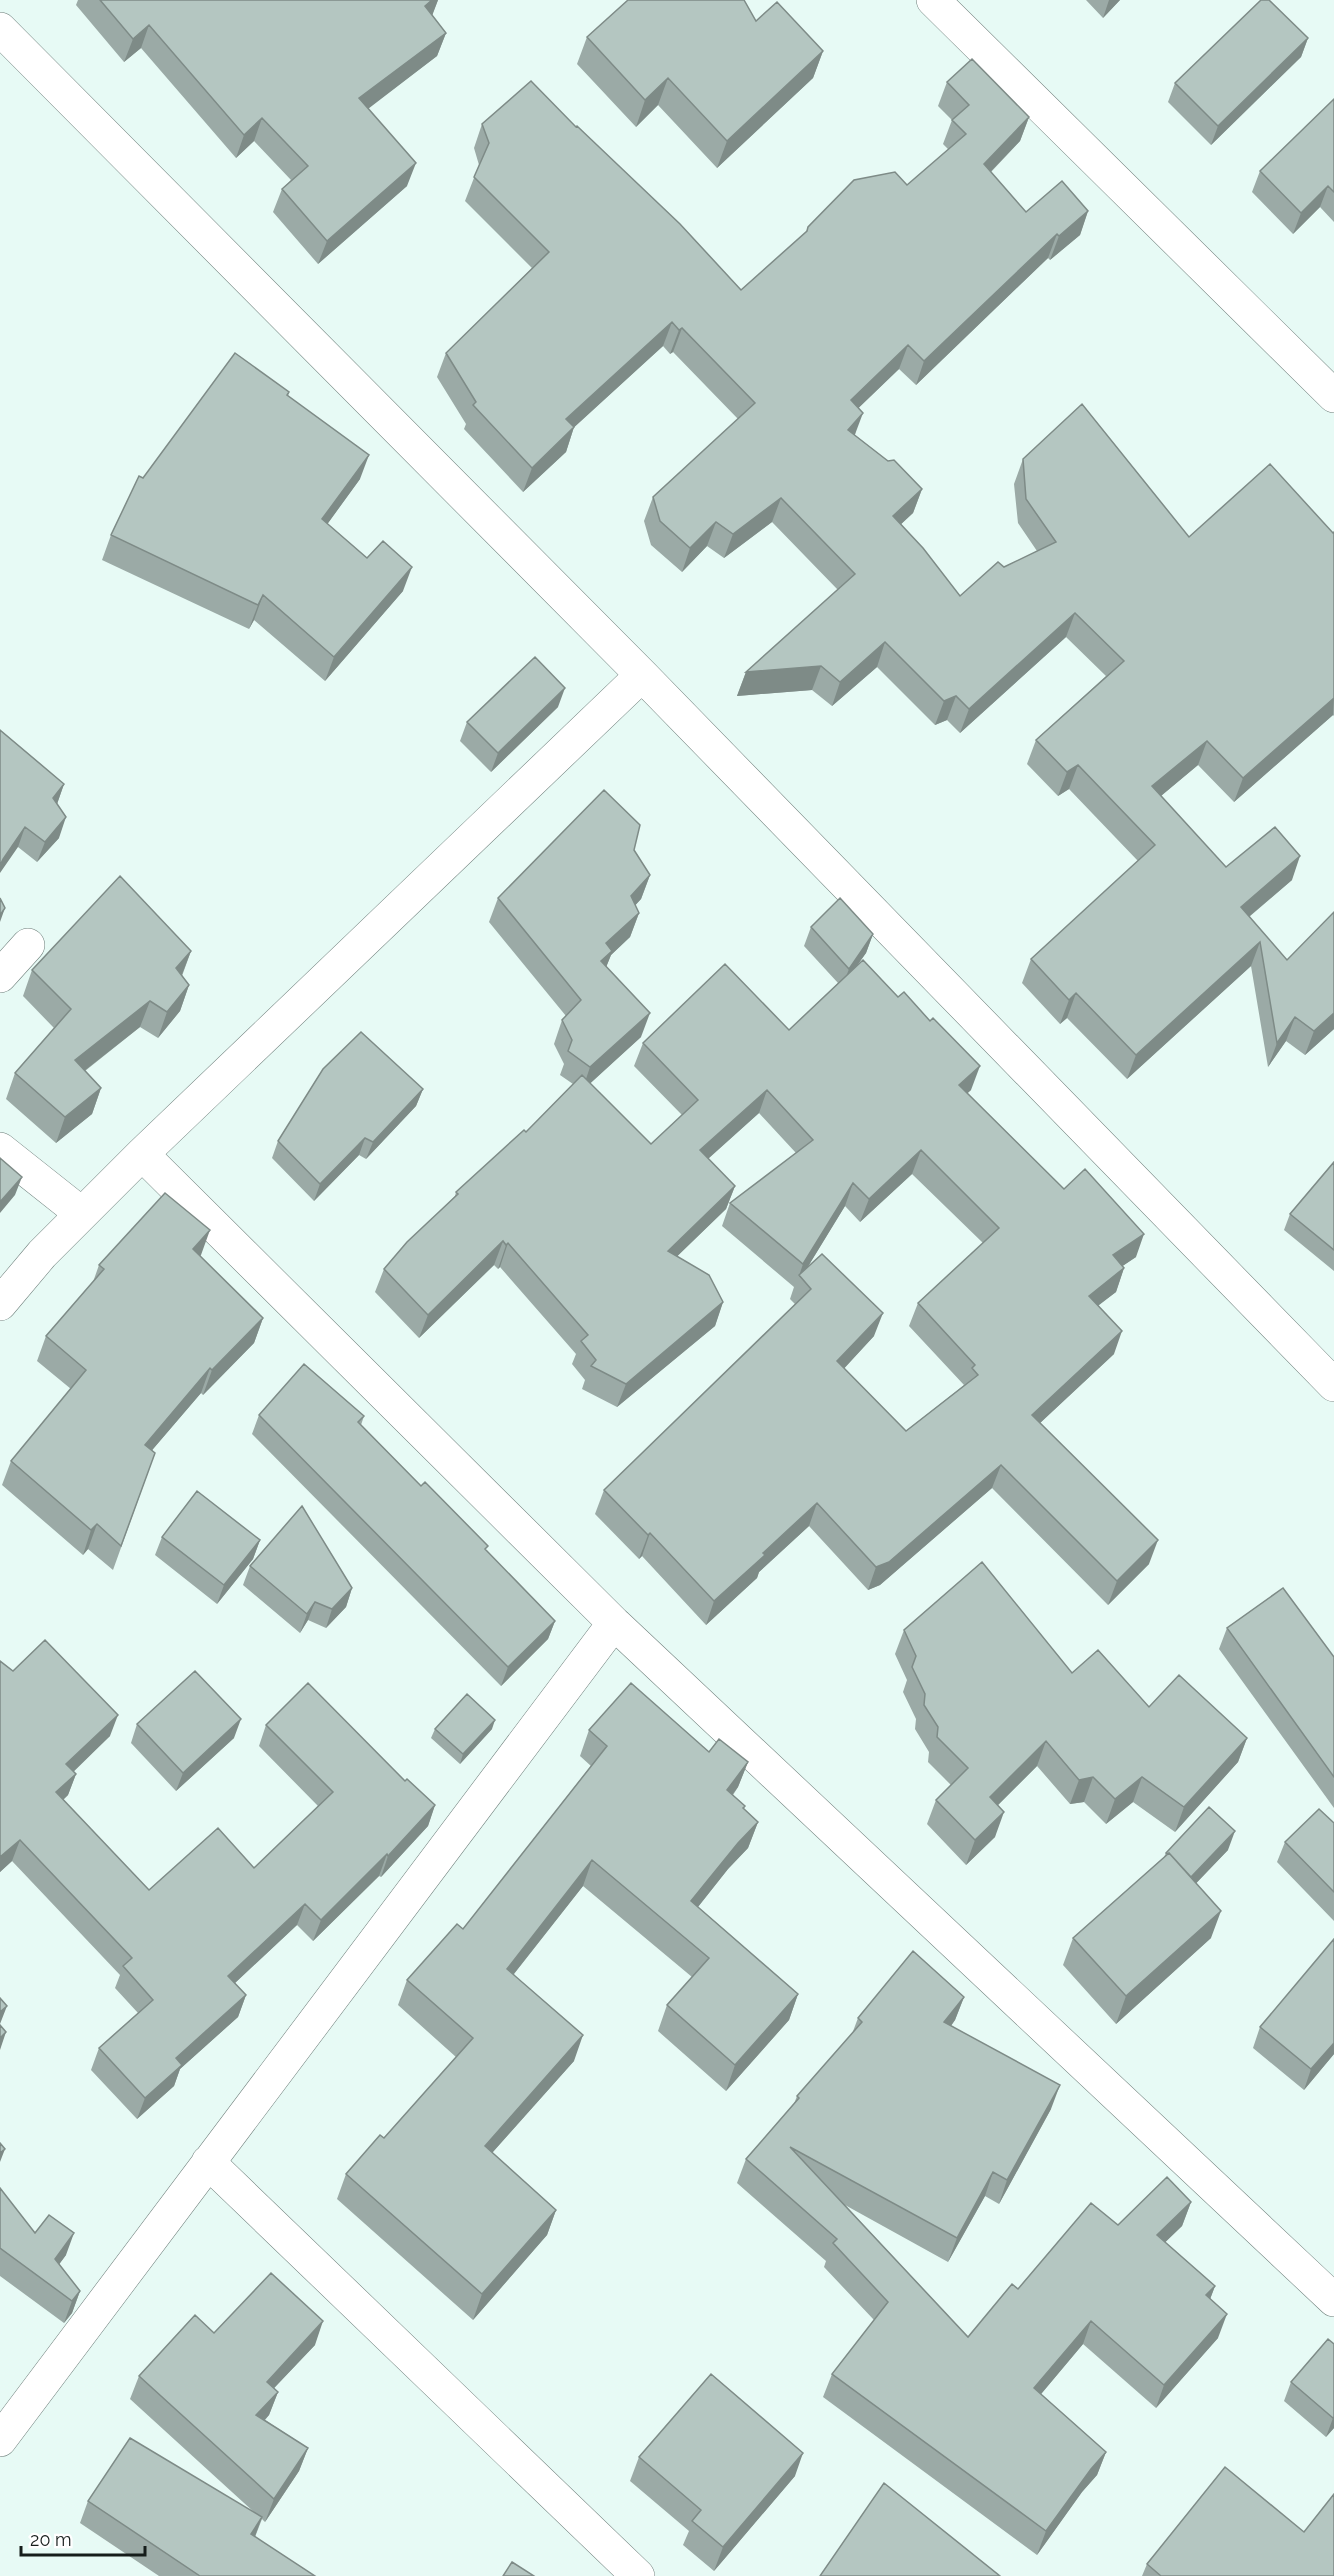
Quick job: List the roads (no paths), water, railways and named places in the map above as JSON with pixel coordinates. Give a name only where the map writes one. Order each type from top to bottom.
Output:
[{"type":"street","points":[[933,0],[1334,396]]},
{"type":"street","points":[[0,29],[642,675],[1334,1385]]},
{"type":"street","points":[[0,1304],[42,1254],[142,1154],[642,675]]},
{"type":"street","points":[[0,976],[28,945]]},
{"type":"street","points":[[0,1149],[82,1214]]},
{"type":"street","points":[[142,1154],[614,1623],[1334,2300]]},
{"type":"street","points":[[0,2440],[614,1623]]},
{"type":"street","points":[[208,2162],[639,2576]]}]
